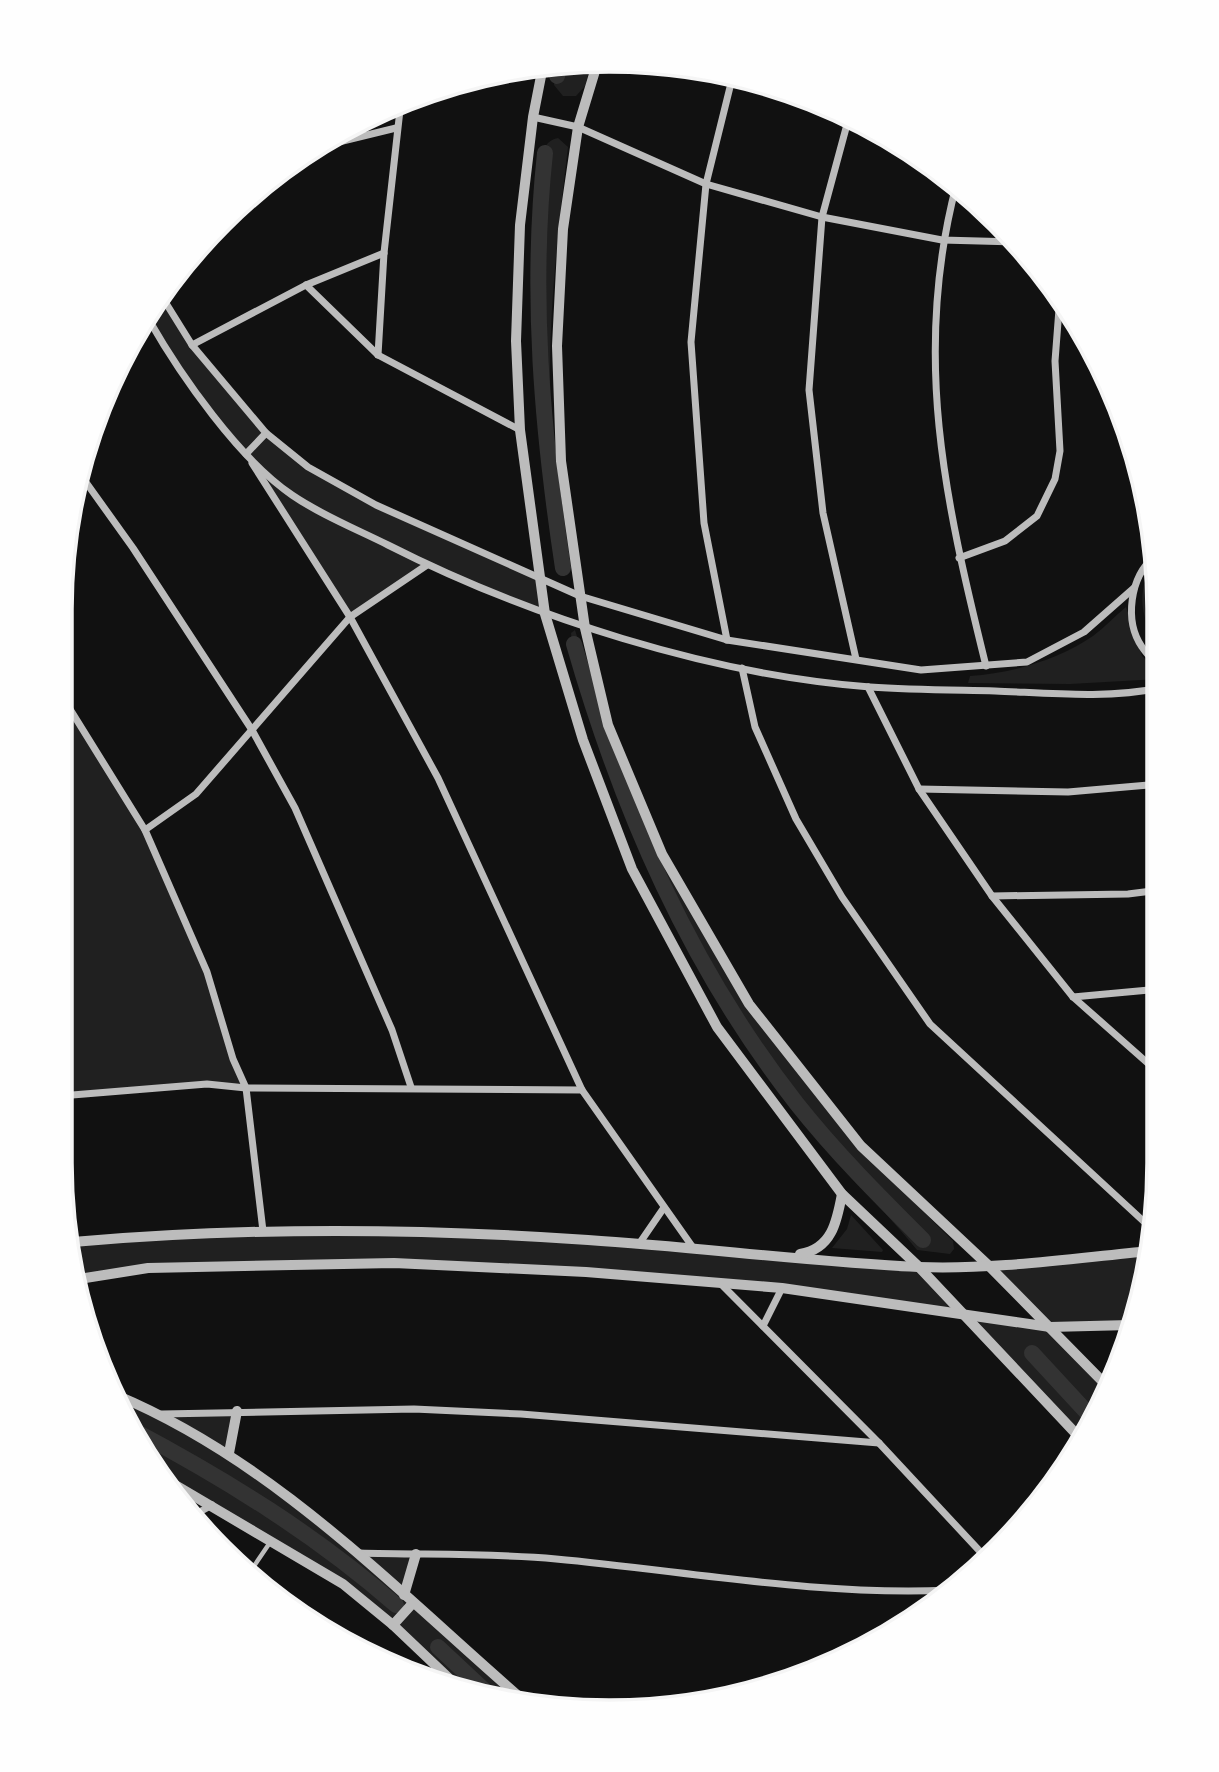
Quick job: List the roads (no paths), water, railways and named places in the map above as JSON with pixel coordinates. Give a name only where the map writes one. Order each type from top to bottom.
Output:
[{"type":"street","points":[[595,72],[578,127],[563,229],[557,346],[561,461],[585,628],[608,725],[662,854],[749,1004],[861,1146],[989,1266],[1101,1380]]},
{"type":"street","points":[[541,76],[533,117],[520,225],[516,341],[520,430],[538,579],[545,614],[583,740],[632,869],[717,1027],[842,1194],[919,1267],[1074,1432]]},
{"type":"street","points":[[727,640],[704,523],[691,342],[706,184],[730,86]]},
{"type":"street","points":[[377,355],[398,115]]},
{"type":"street","points":[[533,117],[578,127],[706,184],[822,217],[942,240],[1002,242]]},
{"type":"street","points":[[846,127],[822,217],[810,390],[823,513],[856,659]]},
{"type":"street","points":[[349,139],[396,128]]},
{"type":"street","points":[[953,196],[942,240],[934,325],[934,391],[940,457],[959,558],[986,666]]},
{"type":"street","points":[[192,345],[306,285],[384,253]]},
{"type":"street","points":[[306,285],[377,355],[520,430]]},
{"type":"street","points":[[167,304],[192,345],[266,433],[308,467],[376,505],[538,579],[580,596],[727,640],[921,670],[1027,662],[1084,632],[1134,588],[1145,567]]},
{"type":"street","points":[[959,558],[1005,541],[1037,516],[1055,479],[1060,451],[1055,361],[1059,314]]},
{"type":"street","points":[[153,326],[172,360],[246,453],[350,617],[438,778],[582,1090],[663,1209],[694,1249]]},
{"type":"street","points":[[246,453],[266,433]]},
{"type":"street","points":[[246,453],[292,495],[427,565],[585,628],[742,668],[868,687],[1066,694],[1147,689]]},
{"type":"street","points":[[87,484],[133,548],[252,730],[295,808],[391,1030],[411,1087]]},
{"type":"street","points":[[145,830],[196,794],[350,617],[427,565]]},
{"type":"street","points":[[1134,588],[1131,618],[1140,646],[1147,654]]},
{"type":"street","points":[[742,668],[755,727],[796,819],[842,897],[930,1024],[1144,1222]]},
{"type":"street","points":[[868,687],[919,789],[992,897],[1073,997],[1147,1062]]},
{"type":"street","points":[[72,712],[145,830],[207,972],[233,1059],[246,1088],[263,1231]]},
{"type":"street","points":[[919,789],[1068,792],[1147,786]]},
{"type":"street","points":[[992,897],[1147,892]]},
{"type":"street","points":[[1073,997],[1147,990]]},
{"type":"street","points":[[72,1095],[207,1084],[246,1088],[582,1090]]},
{"type":"street","points":[[786,1256],[813,1252],[831,1236],[842,1194]]},
{"type":"street","points":[[639,1244],[663,1209]]},
{"type":"street","points":[[78,1242],[263,1231],[395,1230],[639,1244],[919,1267],[989,1266],[1140,1252]]},
{"type":"street","points":[[85,1278],[148,1268],[394,1262],[782,1288],[1050,1327],[1122,1325]]},
{"type":"street","points":[[719,1283],[879,1443],[980,1552]]},
{"type":"street","points":[[763,1326],[782,1288]]},
{"type":"street","points":[[127,1399],[162,1414],[229,1453],[359,1553],[412,1604],[514,1692]]},
{"type":"street","points":[[162,1414],[414,1409],[879,1443]]},
{"type":"street","points":[[229,1453],[237,1411]]},
{"type":"street","points":[[182,1488],[343,1584],[393,1625],[444,1674]]},
{"type":"street","points":[[200,1511],[212,1505]]},
{"type":"street","points":[[359,1553],[555,1559],[808,1586],[935,1590]]},
{"type":"street","points":[[404,1595],[416,1555]]},
{"type":"street","points":[[393,1625],[412,1604]]},
{"type":"lane","points":[[254,1566],[271,1541]]},
{"type":"waterway","points":[[545,153],[539,257],[540,361],[549,464],[563,568]]},
{"type":"waterway","points":[[574,644],[593,706],[637,827],[663,885],[723,997],[797,1104],[858,1174],[923,1240]]},
{"type":"waterway","points":[[1032,1353],[1086,1411]]},
{"type":"waterway","points":[[149,1439],[270,1510],[366,1579],[396,1605]]},
{"type":"waterway","points":[[438,1647],[477,1684]]}]
